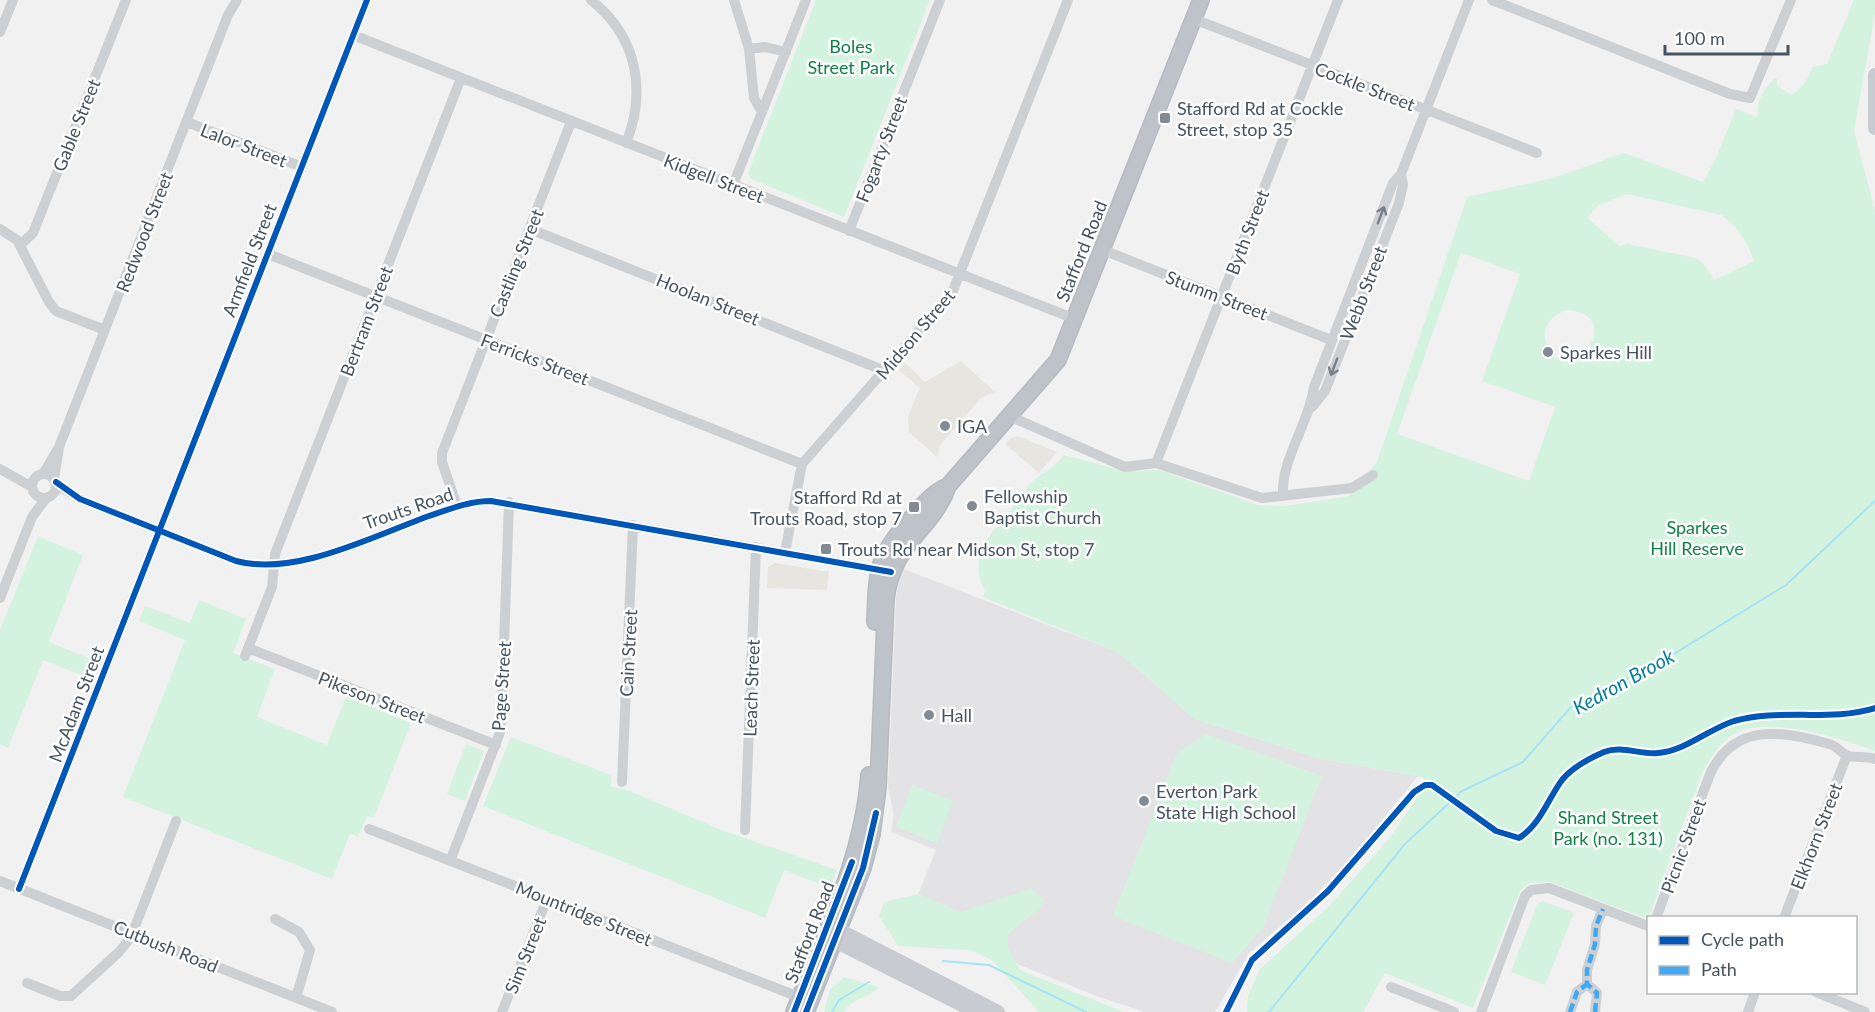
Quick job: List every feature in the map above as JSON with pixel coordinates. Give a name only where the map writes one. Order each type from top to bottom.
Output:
[{"type":"highway","name":"Stafford Road","points":[[806,1012],[856,851],[866,807],[885,571],[882,556],[893,538],[936,491],[948,486],[1054,366],[1103,250],[1201,0]]},
{"type":"highway","name":"Stafford Road","points":[[796,1005],[831,933]]},
{"type":"main road","points":[[1875,75],[1875,128]]},
{"type":"main road","points":[[831,933],[976,1012]]},
{"type":"main road","points":[[831,933],[998,1012]]},
{"type":"street","points":[[0,32],[4,10],[13,0]]},
{"type":"street","name":"Gable Street","points":[[20,245],[32,236],[126,0]]},
{"type":"street","name":"Redwood Street","points":[[32,518],[33,490],[59,447],[187,122],[228,15],[231,0]]},
{"type":"street","name":"Redwood Street","points":[[228,15],[237,0]]},
{"type":"street","name":"Armfield Street","points":[[160,531],[367,0]]},
{"type":"street","points":[[591,0],[619,29],[634,65],[638,97],[635,119],[626,143]]},
{"type":"street","points":[[734,0],[749,49],[753,93],[762,112]]},
{"type":"street","points":[[733,185],[806,0]]},
{"type":"street","name":"Fogarty Street","points":[[849,231],[940,0]]},
{"type":"street","name":"Midson Street","points":[[802,465],[947,302],[1068,0]]},
{"type":"street","name":"Byth Street","points":[[1156,463],[1338,0]]},
{"type":"street","name":"Webb Street","points":[[1283,495],[1287,469],[1311,408],[1314,387],[1469,0]]},
{"type":"street","points":[[1492,0],[1730,94],[1750,98],[1791,0]]},
{"type":"street","name":"Cockle Street","points":[[1194,19],[1537,153]]},
{"type":"street","name":"Kidgell Street","points":[[353,35],[1075,319]]},
{"type":"street","points":[[749,49],[765,47],[786,52]]},
{"type":"street","name":"Bertram Street","points":[[246,652],[272,587],[274,554],[461,78]]},
{"type":"street","name":"Lalor Street","points":[[187,122],[302,167]]},
{"type":"street","name":"Castling Street","points":[[457,506],[442,462],[442,453],[571,122]]},
{"type":"street","name":"Webb Street","points":[[1311,408],[1325,391],[1394,214],[1403,185],[1401,174]]},
{"type":"street","name":"Hoolan Street","points":[[530,229],[885,371]]},
{"type":"street","points":[[0,230],[12,235],[20,245],[49,302],[56,311],[105,330]]},
{"type":"street","name":"Stumm Street","points":[[1103,250],[1332,340]]},
{"type":"street","name":"Ferricks Street","points":[[268,254],[802,465]]},
{"type":"street","points":[[1010,416],[1125,467],[1156,463],[1262,498],[1352,488],[1373,475]]},
{"type":"street","name":"Redwood Street","points":[[32,518],[49,497],[55,482],[59,447]]},
{"type":"street","points":[[785,552],[802,465]]},
{"type":"street","points":[[0,469],[11,473],[40,475]]},
{"type":"street","points":[[11,473],[33,490]]},
{"type":"street","name":"Trouts Road","points":[[40,475],[80,499],[236,561],[274,565],[301,562],[457,506],[481,501],[509,502],[885,571]]},
{"type":"street","name":"Trouts Road","points":[[33,490],[49,497],[80,499]]},
{"type":"street","name":"Page Street","points":[[450,861],[496,745],[501,724],[509,502]]},
{"type":"street","points":[[0,598],[32,518]]},
{"type":"street","name":"Cain Street","points":[[622,782],[633,525]]},
{"type":"street","name":"McAdam Street","points":[[20,889],[160,531]]},
{"type":"street","name":"Leach Street","points":[[745,830],[756,547]]},
{"type":"street","name":"Pikeson Street","points":[[246,652],[496,745]]},
{"type":"street","name":"Picnic Street","points":[[1657,916],[1710,774],[1718,757],[1726,749],[1742,739],[1768,732],[1829,744],[1847,755],[1875,759]]},
{"type":"street","name":"Elkhorn Street","points":[[1785,916],[1847,755]]},
{"type":"street","points":[[27,983],[60,996],[76,995],[125,946],[176,821]]},
{"type":"street","name":"Mountridge Street","points":[[369,829],[547,899],[796,1005]]},
{"type":"street","name":"Cutbush Road","points":[[0,881],[332,1012]]},
{"type":"street","points":[[1480,1012],[1525,896],[1539,887],[1549,888],[1647,926]]},
{"type":"street","name":"Sim Street","points":[[502,1012],[547,899]]},
{"type":"street","points":[[1587,984],[1587,970],[1595,944],[1596,927],[1603,909]]},
{"type":"street","points":[[275,919],[299,932],[310,951],[296,998]]},
{"type":"street","points":[[1570,1012],[1577,992],[1587,984]]},
{"type":"street","points":[[1587,984],[1598,993],[1595,1012]]},
{"type":"street","points":[[1391,987],[1454,1012]]},
{"type":"street","points":[[1748,1012],[1755,994]]},
{"type":"street","points":[[1819,994],[1865,1012]]},
{"type":"street","points":[[1871,1012],[1875,1009]]},
{"type":"shaded area","points":[[961,361],[995,392],[982,397],[941,444],[937,457],[909,432],[908,416],[920,388],[899,370],[905,363],[925,382]]},
{"type":"shaded area","points":[[1017,436],[1057,452],[1039,473],[1005,444]]},
{"type":"shaded area","points":[[775,563],[829,572],[827,590],[767,588],[768,567]]},
{"type":"shaded area","name":"Everton Park State High School","points":[[901,568],[1118,652],[1195,719],[1321,759],[1418,776],[1351,858],[1309,902],[1249,953],[1215,1012],[1145,1012],[1099,997],[908,920],[936,850],[891,832],[894,815],[888,788],[896,598]]},
{"type":"green space","name":"Boles Street Park","points":[[816,0],[930,0],[844,217],[751,179],[748,173]]},
{"type":"green space","name":"Sparkes Hill Reserve","points":[[1854,0],[1875,0],[1875,14],[1854,131],[1875,210],[1875,751],[1825,735],[1786,728],[1751,728],[1731,736],[1717,750],[1703,771],[1647,919],[1549,882],[1529,883],[1520,891],[1473,1008],[1385,973],[1363,1012],[1247,1012],[1248,996],[1260,969],[1329,906],[1389,839],[1428,781],[1418,776],[1321,759],[1195,719],[1118,652],[983,597],[985,591],[978,567],[984,546],[1030,484],[1064,455],[1124,471],[1160,470],[1258,505],[1285,506],[1349,496],[1377,462],[1467,197],[1553,178],[1624,153],[1703,182],[1716,158],[1736,109],[1758,117],[1760,100],[1774,78],[1778,78],[1777,86],[1792,95],[1805,83],[1812,67],[1827,64]],"holes":[[[1627,194],[1721,215],[1742,236],[1754,261],[1714,280],[1704,264],[1695,258],[1628,244],[1619,246],[1588,218],[1598,205]],[[1461,253],[1520,274],[1482,381],[1555,407],[1529,481],[1397,434]],[[1568,310],[1586,315],[1594,325],[1594,336],[1589,348],[1579,357],[1568,361],[1557,358],[1545,339],[1546,328],[1552,318]]]},
{"type":"green space","points":[[38,536],[83,555],[49,642],[96,661],[89,678],[43,660],[8,748],[0,744],[0,630]]},
{"type":"green space","points":[[199,600],[246,619],[233,653],[275,669],[257,717],[327,745],[346,697],[411,723],[374,818],[367,816],[358,837],[350,834],[332,879],[123,797],[185,640],[139,621],[145,606],[190,623]]},
{"type":"green space","points":[[1206,734],[1322,776],[1263,928],[1232,963],[1113,916],[1177,753]]},
{"type":"green space","points":[[511,737],[611,775],[611,787],[627,790],[722,830],[837,870],[830,888],[784,870],[765,918],[483,806]]},
{"type":"green space","points":[[466,744],[484,751],[465,801],[447,794]]},
{"type":"green space","points":[[912,785],[953,801],[937,843],[896,827]]},
{"type":"green space","points":[[1031,889],[1044,899],[1040,908],[1007,935],[1008,948],[1020,970],[1124,1012],[1039,1012],[992,960],[970,950],[898,946],[879,916],[884,902],[918,894],[961,912]]},
{"type":"green space","points":[[1543,901],[1574,913],[1545,985],[1511,972],[1537,904]]},
{"type":"green space","points":[[844,977],[879,987],[851,1004],[844,1012],[824,1012],[830,990]]},
{"type":"waterway","name":"Kedron Brook","points":[[1269,1012],[1405,844],[1462,791],[1523,762],[1571,707],[1616,682],[1646,671],[1786,585],[1875,501]]},
{"type":"waterway","points":[[943,961],[989,965],[1086,1012]]},
{"type":"waterway","points":[[832,1012],[839,1000],[869,982]]},
{"type":"marked path","points":[[1595,1012],[1597,993],[1587,984],[1587,970],[1595,944],[1596,926],[1603,909]]},
{"type":"marked path","points":[[1570,1012],[1577,992],[1587,984]]},
{"type":"cycle path","points":[[19,889],[367,0]]},
{"type":"cycle path","points":[[56,482],[80,499],[236,561],[259,564],[283,564],[334,552],[452,508],[475,502],[491,501],[891,572]]},
{"type":"cycle path","points":[[1226,1012],[1252,960],[1328,891],[1414,792],[1425,785],[1432,785],[1496,831],[1519,838],[1533,826],[1562,780],[1582,764],[1604,752],[1618,749],[1651,753],[1668,751],[1734,721],[1751,717],[1840,714],[1875,708]]},
{"type":"cycle path","points":[[806,1012],[863,868],[876,813]]},
{"type":"cycle path","points":[[794,1012],[852,862]]},
{"type":"place","name":"Stafford Rd at Cockle Street, stop 35","points":[[1165,118]]},
{"type":"place","name":"Sparkes Hill","points":[[1548,352]]},
{"type":"place","name":"IGA","points":[[945,426]]},
{"type":"place","name":"Fellowship Baptist Church","points":[[972,506]]},
{"type":"place","name":"Stafford Rd at Trouts Road, stop 7","points":[[914,507]]},
{"type":"place","name":"Trouts Rd near Midson St, stop 7","points":[[826,549]]},
{"type":"place","name":"Hall","points":[[929,715]]},
{"type":"place","name":"Everton Park State High School","points":[[1144,801]]},
{"type":"park label","name":"Shand Street Park (no. 131)","points":[[1608,827]]}]
